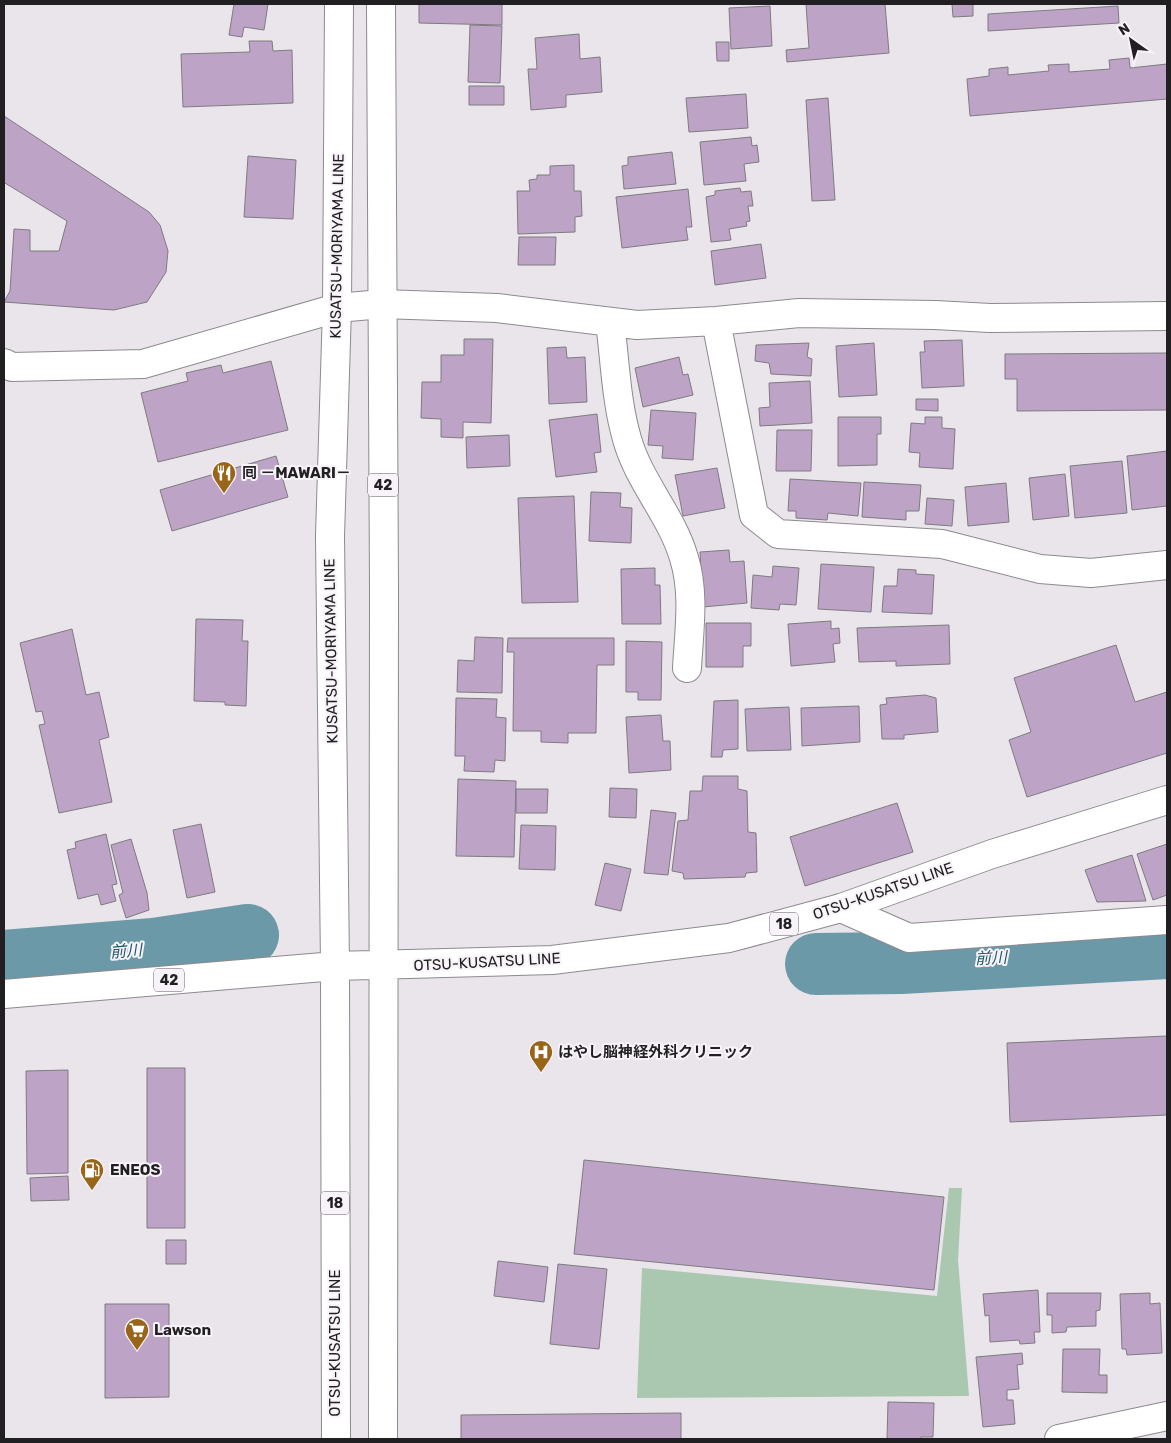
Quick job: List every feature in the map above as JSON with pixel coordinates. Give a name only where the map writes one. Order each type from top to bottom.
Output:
[{"type":"main road","name":"KUSATSU-MORIYAMA LINE","points":[[335,966],[330,536],[337,308],[339,4]]},
{"type":"main road","name":"42","points":[[381,4],[384,966]]},
{"type":"main road","points":[[4,363],[12,368],[143,364],[337,308],[382,304],[498,308],[637,325],[716,321],[799,313],[935,314],[990,318],[1167,316]]},
{"type":"main road","points":[[716,321],[754,515],[778,534],[942,544],[1040,569],[1083,572],[1167,565]]},
{"type":"main road","points":[[610,322],[619,402],[627,440],[640,472],[671,526],[685,559],[690,598],[687,668]]},
{"type":"main road","name":"OTSU-KUSATSU LINE","points":[[336,1439],[335,966],[552,960],[654,949],[729,938],[841,908],[992,854],[1167,800]]},
{"type":"main road","points":[[841,908],[909,938],[1167,920]]},
{"type":"main road","name":"42","points":[[4,994],[335,966]]},
{"type":"main road","points":[[382,1439],[384,966]]},
{"type":"main road","points":[[1059,1439],[1095,1436],[1167,1416]]},
{"type":"green space","points":[[949,1188],[962,1188],[958,1260],[969,1396],[637,1398],[642,1268],[937,1296]]},
{"type":"building","points":[[234,4],[268,4],[264,30],[244,27],[242,37],[229,35]]},
{"type":"building","points":[[419,4],[502,4],[502,25],[419,23]]},
{"type":"building","points":[[806,4],[885,4],[889,53],[787,62],[786,50],[809,48]]},
{"type":"building","points":[[952,4],[973,4],[973,16],[953,17]]},
{"type":"building","points":[[770,6],[772,46],[731,49],[729,8]]},
{"type":"building","points":[[1118,6],[1119,23],[988,31],[988,14]]},
{"type":"building","points":[[470,25],[502,26],[500,83],[468,82]]},
{"type":"building","points":[[579,34],[580,59],[600,57],[602,92],[566,95],[566,107],[531,110],[528,69],[537,69],[535,38]]},
{"type":"building","points":[[249,41],[272,41],[273,51],[292,50],[293,103],[183,107],[181,54],[250,52]]},
{"type":"building","points":[[716,42],[729,42],[729,61],[717,61]]},
{"type":"building","points":[[1129,58],[1130,68],[1167,64],[1167,99],[970,116],[967,79],[989,76],[989,69],[1008,67],[1008,75],[1049,71],[1048,65],[1069,64],[1069,72],[1110,69],[1109,60]]},
{"type":"building","points":[[469,86],[504,86],[504,105],[469,105]]},
{"type":"building","points":[[746,94],[748,128],[689,132],[686,98]]},
{"type":"building","points":[[828,98],[835,200],[812,201],[806,100]]},
{"type":"building","points":[[4,116],[149,212],[160,225],[168,251],[166,272],[147,302],[114,310],[4,302],[10,291],[14,229],[30,230],[30,251],[59,251],[67,221],[5,183],[4,186]]},
{"type":"building","points":[[751,137],[752,146],[757,145],[759,162],[744,164],[746,181],[704,185],[700,142]]},
{"type":"building","points":[[672,152],[676,184],[624,189],[622,166],[628,165],[628,157]]},
{"type":"building","points":[[248,156],[296,160],[293,219],[244,217]]},
{"type":"building","points":[[574,165],[574,191],[581,191],[582,216],[575,217],[575,232],[518,234],[517,191],[530,191],[529,180],[537,179],[537,175],[550,175],[550,166]]},
{"type":"building","points":[[740,188],[741,192],[751,191],[753,206],[748,206],[750,221],[746,222],[747,226],[729,229],[731,240],[711,242],[706,197],[715,195],[715,191]]},
{"type":"building","points":[[688,189],[692,227],[686,227],[688,240],[622,248],[616,197]]},
{"type":"building","points":[[519,237],[556,237],[555,265],[518,265]]},
{"type":"building","points":[[761,244],[766,278],[715,285],[711,251]]},
{"type":"building","points":[[464,339],[493,339],[491,423],[463,422],[463,438],[441,437],[441,419],[421,418],[422,382],[441,382],[441,355],[464,355]]},
{"type":"building","points":[[962,340],[964,386],[922,388],[920,352],[925,352],[924,341]]},
{"type":"building","points":[[809,343],[807,357],[812,359],[811,376],[771,374],[769,363],[755,361],[756,345]]},
{"type":"building","points":[[874,343],[877,395],[839,397],[836,346]]},
{"type":"building","points":[[566,347],[567,358],[585,357],[587,402],[549,404],[547,348]]},
{"type":"building","points":[[1167,353],[1167,410],[1017,411],[1017,379],[1005,379],[1005,354]]},
{"type":"building","points":[[679,357],[683,375],[688,374],[693,395],[643,407],[635,368]]},
{"type":"building","points":[[271,361],[288,430],[158,462],[141,393],[188,381],[186,373],[221,365],[223,373]]},
{"type":"building","points":[[810,381],[812,423],[760,426],[759,408],[770,407],[769,383]]},
{"type":"building","points":[[916,399],[938,399],[938,411],[916,410]]},
{"type":"building","points":[[651,410],[696,413],[693,460],[662,458],[663,446],[648,445]]},
{"type":"building","points":[[597,414],[601,452],[594,453],[597,472],[556,477],[549,420]]},
{"type":"building","points":[[838,417],[881,417],[881,434],[877,434],[877,465],[838,466]]},
{"type":"building","points":[[925,417],[942,417],[942,428],[955,429],[953,469],[919,467],[920,453],[909,452],[911,423],[925,424]]},
{"type":"building","points":[[777,430],[812,430],[811,471],[776,471]]},
{"type":"building","points":[[509,435],[510,466],[467,468],[466,437]]},
{"type":"building","points":[[1167,451],[1167,506],[1132,510],[1127,456]]},
{"type":"building","name":"囘 －MAWARI－","points":[[276,456],[288,497],[172,531],[160,490]]},
{"type":"building","points":[[1122,461],[1127,513],[1075,518],[1070,466]]},
{"type":"building","points":[[717,468],[725,508],[683,516],[675,475]]},
{"type":"building","points":[[1065,474],[1069,516],[1033,520],[1029,478]]},
{"type":"building","points":[[790,479],[861,483],[858,516],[828,513],[827,520],[796,518],[796,511],[788,511]]},
{"type":"building","points":[[864,482],[921,485],[919,511],[906,511],[906,520],[862,517]]},
{"type":"building","points":[[1006,483],[1009,522],[968,526],[965,487]]},
{"type":"building","points":[[591,492],[621,493],[620,507],[632,508],[631,543],[589,541]]},
{"type":"building","points":[[574,496],[578,602],[522,603],[518,498]]},
{"type":"building","points":[[927,498],[954,500],[952,526],[925,524]]},
{"type":"building","points":[[729,550],[730,562],[744,561],[747,603],[703,607],[700,552]]},
{"type":"building","points":[[821,564],[874,567],[871,612],[818,609]]},
{"type":"building","points":[[773,566],[799,568],[796,605],[780,604],[779,610],[751,608],[753,575],[772,577]]},
{"type":"building","points":[[655,568],[655,585],[660,585],[661,624],[622,624],[621,569]]},
{"type":"building","points":[[898,569],[916,570],[916,574],[934,575],[932,614],[882,612],[884,586],[897,586]]},
{"type":"building","points":[[196,619],[243,620],[242,641],[248,641],[246,706],[225,705],[225,702],[194,701]]},
{"type":"building","points":[[831,621],[831,629],[839,628],[840,643],[833,644],[835,662],[791,666],[788,624]]},
{"type":"building","points":[[706,623],[751,623],[751,646],[743,646],[743,667],[706,667]]},
{"type":"building","points":[[949,625],[950,664],[896,666],[896,661],[859,662],[857,628]]},
{"type":"building","points":[[72,629],[86,695],[99,692],[109,737],[99,740],[112,802],[59,813],[39,725],[45,724],[42,711],[36,712],[20,643]]},
{"type":"building","points":[[475,637],[503,638],[502,693],[457,692],[458,660],[474,661]]},
{"type":"building","points":[[508,638],[614,638],[614,665],[597,665],[596,733],[568,733],[568,743],[541,742],[541,731],[513,731],[514,652],[507,652]]},
{"type":"building","points":[[626,641],[662,642],[661,700],[638,700],[638,692],[626,692]]},
{"type":"building","points":[[1116,645],[1135,702],[1167,692],[1167,753],[1027,797],[1009,740],[1031,732],[1014,678]]},
{"type":"building","points":[[925,695],[936,698],[938,732],[904,735],[904,739],[882,739],[880,705],[887,704],[886,698]]},
{"type":"building","points":[[456,698],[497,699],[496,717],[506,718],[505,761],[495,760],[494,772],[464,771],[465,756],[455,756]]},
{"type":"building","points":[[738,700],[738,749],[723,750],[722,757],[711,757],[714,701]]},
{"type":"building","points":[[859,706],[860,742],[802,746],[801,708]]},
{"type":"building","points":[[789,707],[791,750],[747,751],[745,709]]},
{"type":"building","points":[[661,715],[663,741],[670,741],[671,770],[629,773],[626,717]]},
{"type":"building","points":[[703,776],[738,776],[738,789],[747,791],[748,832],[756,833],[757,872],[746,873],[745,877],[684,879],[683,873],[672,871],[678,821],[688,820],[690,791],[702,791]]},
{"type":"building","points":[[458,779],[516,781],[514,857],[456,856]]},
{"type":"building","points":[[610,788],[637,789],[636,818],[609,817]]},
{"type":"building","points":[[516,789],[548,789],[547,813],[516,813]]},
{"type":"building","points":[[897,803],[913,852],[805,886],[790,837]]},
{"type":"building","points":[[651,810],[676,813],[668,875],[644,873]]},
{"type":"building","points":[[201,824],[215,892],[187,898],[173,830]]},
{"type":"building","points":[[521,825],[556,826],[555,870],[519,869]]},
{"type":"building","points":[[106,834],[117,884],[112,885],[116,901],[101,905],[98,894],[78,899],[67,850],[76,848],[75,842]]},
{"type":"building","points":[[131,839],[147,893],[149,910],[126,918],[119,895],[123,893],[111,845]]},
{"type":"building","points":[[1167,844],[1167,895],[1153,900],[1137,854]]},
{"type":"building","points":[[1132,855],[1146,901],[1097,902],[1085,870]]},
{"type":"building","points":[[605,863],[631,869],[621,911],[595,905]]},
{"type":"building","points":[[1167,1036],[1167,1115],[1010,1122],[1007,1043]]},
{"type":"building","points":[[147,1068],[185,1068],[185,1228],[147,1228]]},
{"type":"building","points":[[68,1070],[68,1173],[27,1174],[26,1071]]},
{"type":"building","points":[[584,1160],[944,1197],[934,1290],[574,1254]]},
{"type":"building","points":[[68,1176],[69,1200],[31,1201],[30,1178]]},
{"type":"building","points":[[166,1240],[186,1240],[186,1264],[166,1264]]},
{"type":"building","points":[[498,1261],[548,1267],[544,1302],[494,1296]]},
{"type":"building","points":[[558,1264],[607,1269],[599,1349],[550,1344]]},
{"type":"building","points":[[1038,1290],[1040,1332],[1034,1332],[1035,1343],[1020,1344],[1019,1340],[990,1342],[989,1315],[985,1316],[983,1294]]},
{"type":"building","points":[[1047,1293],[1101,1293],[1100,1310],[1096,1311],[1096,1326],[1067,1327],[1066,1332],[1052,1333],[1052,1315],[1047,1315]]},
{"type":"building","points":[[1150,1293],[1150,1304],[1160,1303],[1162,1353],[1127,1355],[1126,1349],[1122,1349],[1120,1294]]},
{"type":"building","name":"Lawson","points":[[105,1304],[169,1304],[169,1397],[105,1398]]},
{"type":"building","points":[[1063,1349],[1100,1349],[1099,1375],[1107,1375],[1107,1393],[1062,1392]]},
{"type":"building","points":[[1022,1353],[1023,1364],[1017,1365],[1019,1389],[1007,1390],[1007,1400],[1013,1400],[1015,1424],[983,1427],[976,1357]]},
{"type":"building","points":[[888,1402],[934,1403],[933,1437],[887,1439]]},
{"type":"building","points":[[681,1413],[681,1439],[461,1439],[461,1415]]},
{"type":"waterway","name":"前川","points":[[4,961],[154,949],[248,935]]},
{"type":"waterway","name":"前川","points":[[816,964],[901,963],[1167,948]]},
{"type":"place","name":"囘 －MAWARI－","points":[[224,494]]},
{"type":"place","name":"はやし脳神経外科クリニック","points":[[541,1073]]},
{"type":"place","name":"ENEOS","points":[[92,1191]]},
{"type":"place","name":"Lawson","points":[[137,1351]]}]
